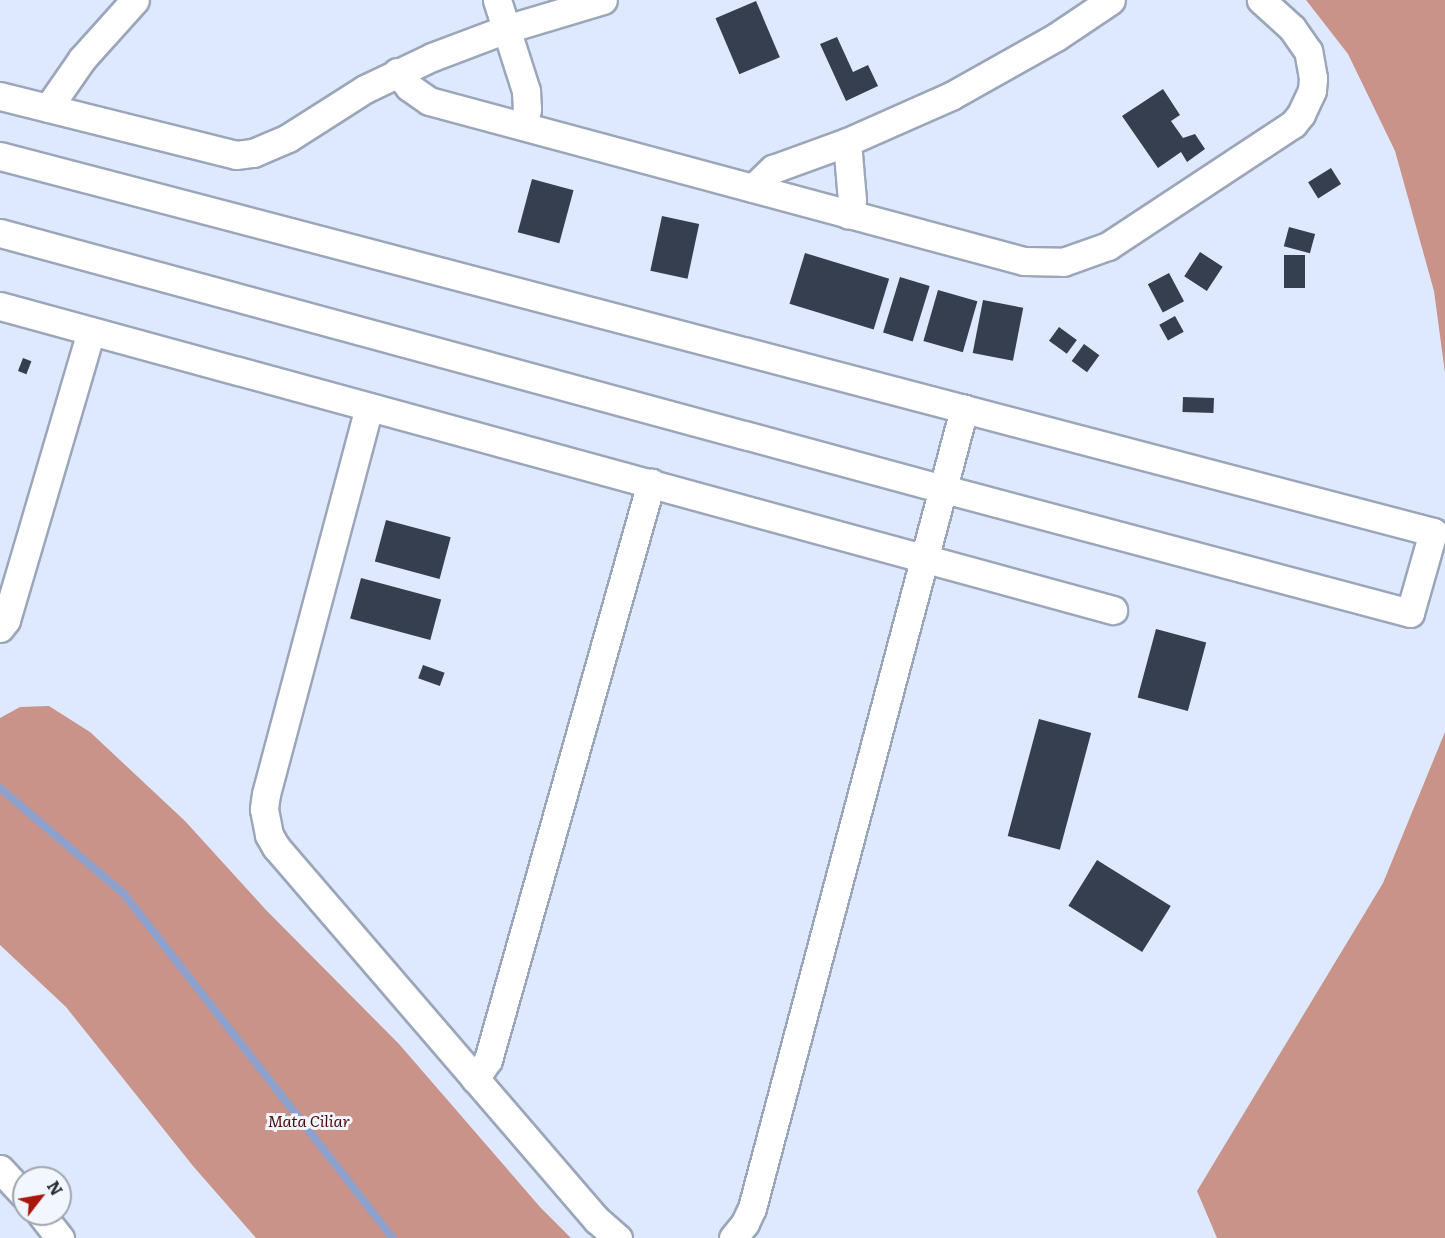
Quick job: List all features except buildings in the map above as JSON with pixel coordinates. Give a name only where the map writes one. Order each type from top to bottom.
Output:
[{"type":"street","points":[[48,108],[82,59],[135,0]]},
{"type":"street","points":[[497,0],[526,91],[527,110],[523,126]]},
{"type":"street","points":[[0,96],[236,155],[270,147],[288,138],[334,106],[398,72],[506,29],[603,0]]},
{"type":"street","points":[[753,188],[773,169],[847,142],[951,96],[1008,65],[1111,0]]},
{"type":"street","points":[[398,72],[409,87],[429,100],[1024,261],[1063,262],[1078,259],[1108,246],[1293,124],[1302,114],[1312,84],[1308,51],[1292,28],[1261,0]]},
{"type":"street","points":[[847,142],[852,200],[848,214]]},
{"type":"street","points":[[0,156],[1433,532],[1410,613],[0,233]]},
{"type":"street","points":[[0,306],[1113,610]]},
{"type":"street","points":[[0,628],[6,620],[91,331]]},
{"type":"street","points":[[369,407],[266,794],[266,823],[276,847],[597,1220],[618,1238]]},
{"type":"street","points":[[733,1238],[745,1223],[752,1208],[964,409]]},
{"type":"street","points":[[475,1079],[488,1060],[651,483]]},
{"type":"street","points":[[0,1169],[12,1182]]},
{"type":"street","points":[[50,1226],[60,1238]]},
{"type":"green space","points":[[1306,0],[1445,0],[1445,373],[1434,291],[1395,151],[1348,54]]},
{"type":"green space","name":"Mata Ciliar","points":[[49,706],[90,732],[185,821],[266,910],[399,1044],[540,1207],[571,1238],[256,1238],[193,1166],[66,1007],[0,945],[0,718],[20,707]]},
{"type":"green space","points":[[1445,732],[1445,1238],[1217,1238],[1197,1191],[1383,883]]},
{"type":"waterway","points":[[0,788],[124,894],[393,1238]]}]
